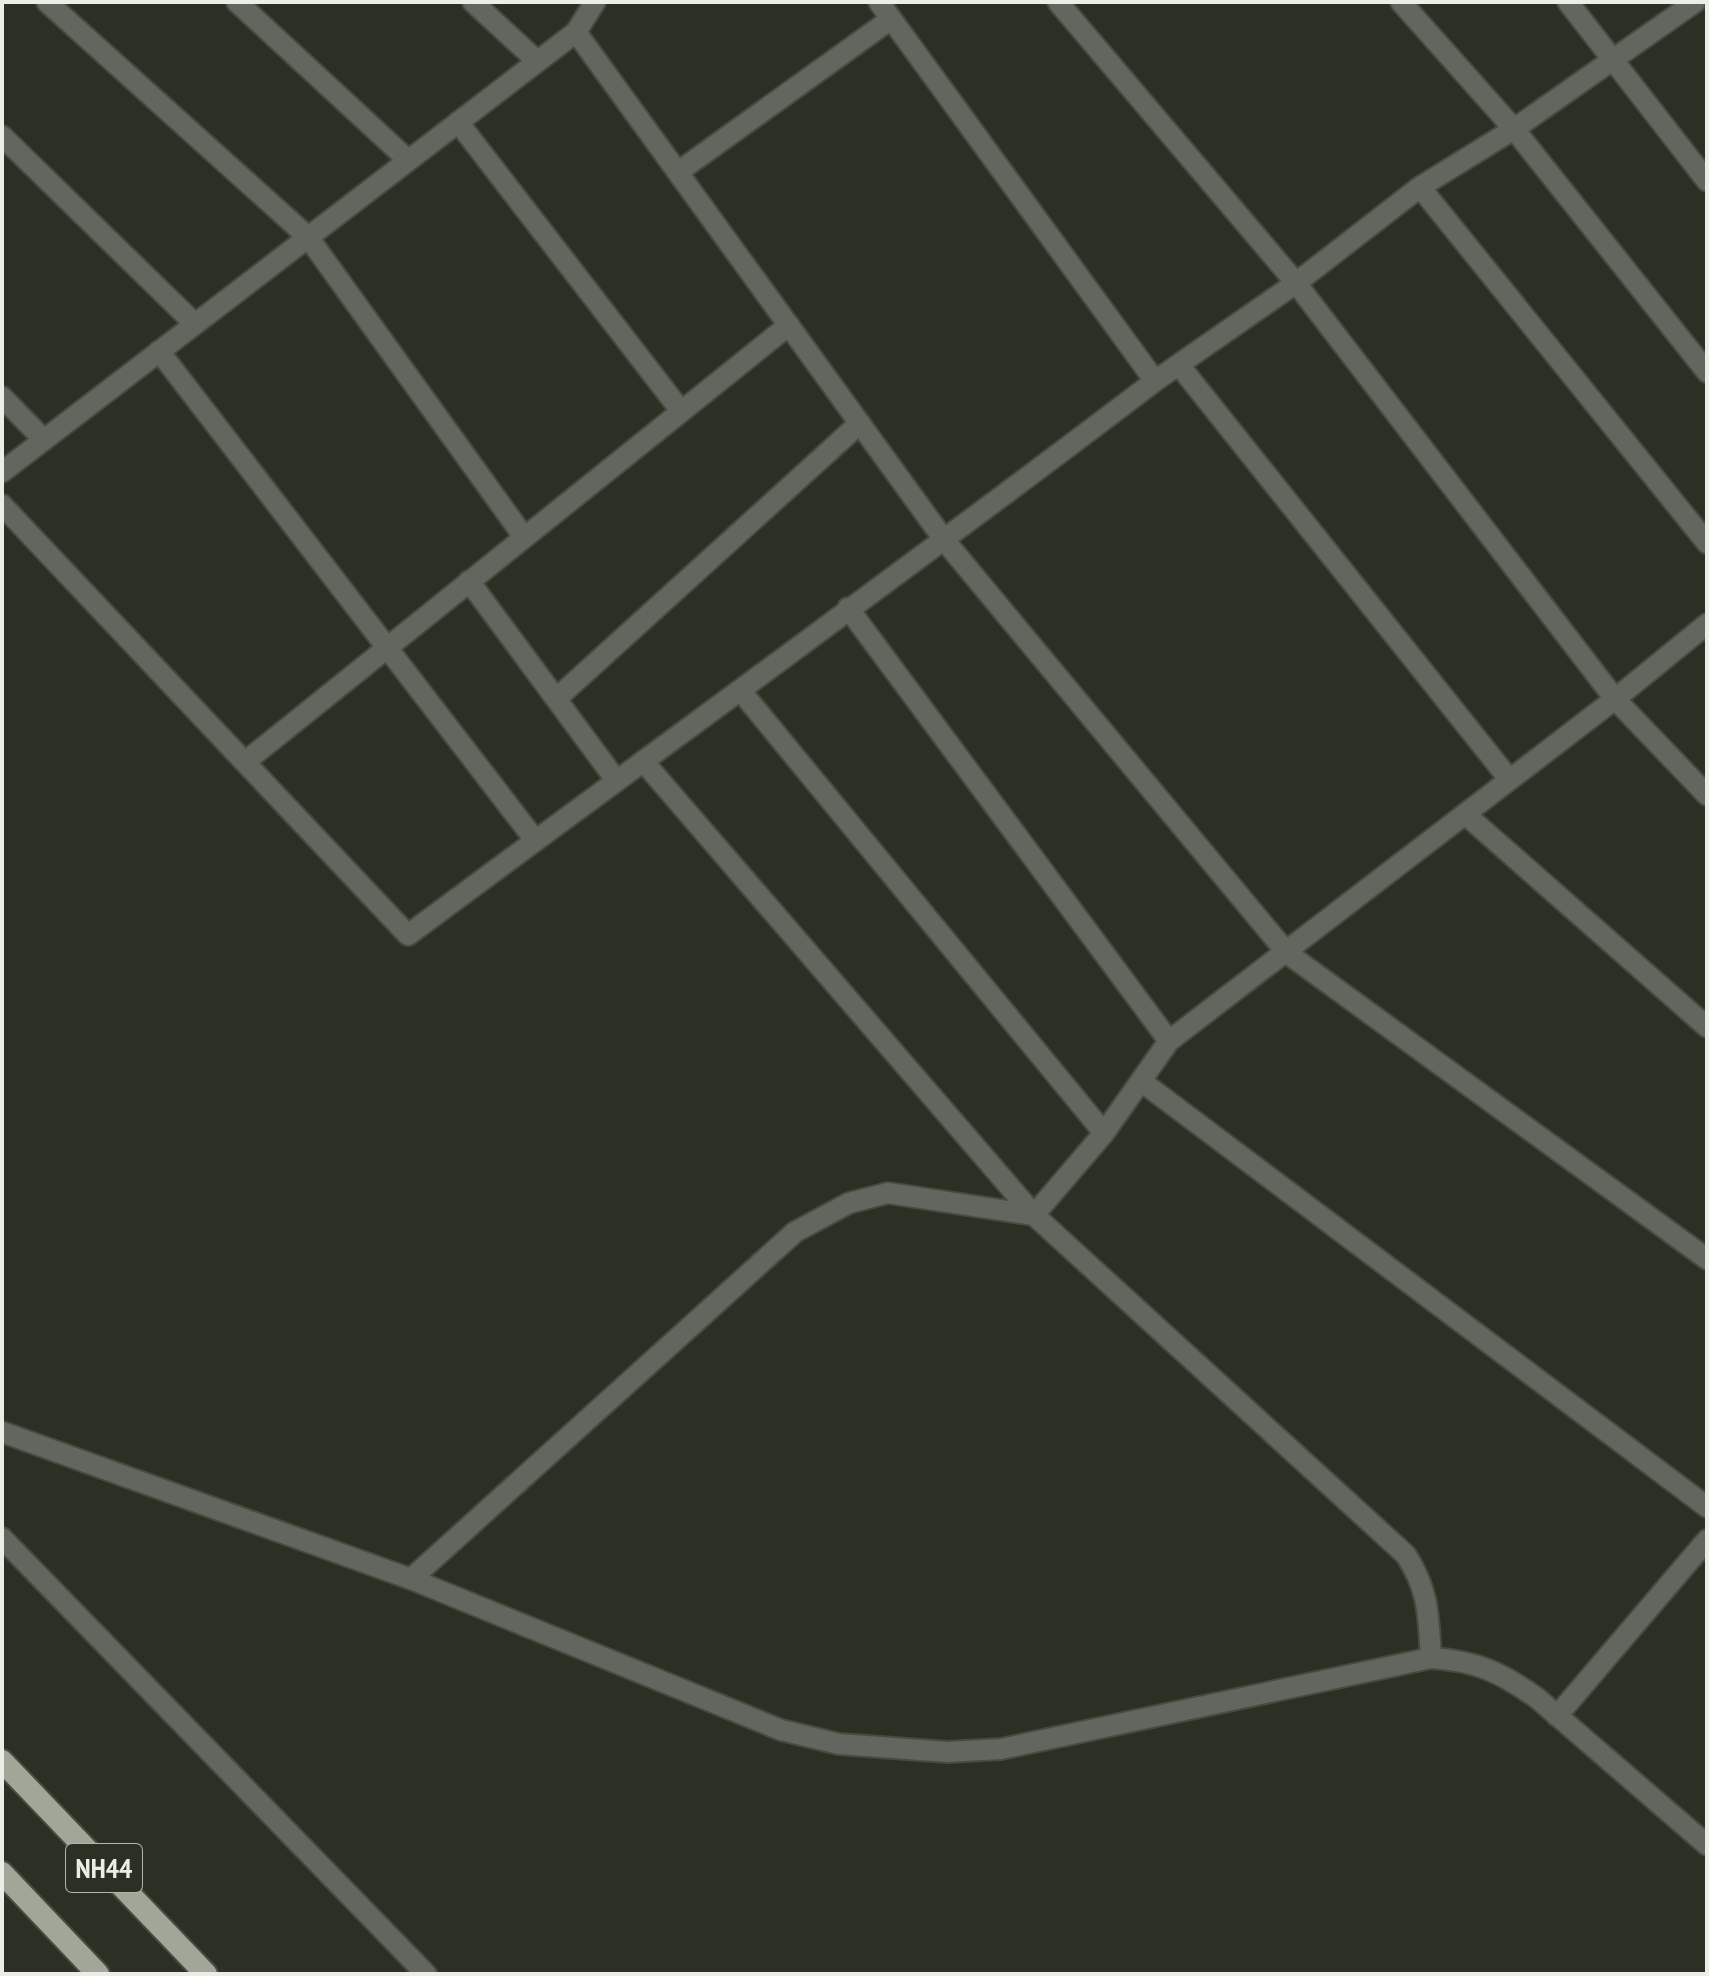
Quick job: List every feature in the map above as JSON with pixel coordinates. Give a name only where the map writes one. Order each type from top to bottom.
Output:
[{"type":"highway","name":"NH44","points":[[2,1761],[206,1974]]},
{"type":"highway","name":"NH44","points":[[2,1873],[98,1974]]},
{"type":"street","points":[[47,2],[308,237],[524,537]]},
{"type":"street","points":[[237,2],[408,160]]},
{"type":"street","points":[[473,2],[537,61]]},
{"type":"street","points":[[2,472],[576,32],[595,2]]},
{"type":"street","points":[[879,2],[1155,381]]},
{"type":"street","points":[[1058,2],[1296,283],[1615,699],[1707,795]]},
{"type":"street","points":[[1401,2],[1514,129],[1707,372]]},
{"type":"street","points":[[1568,2],[1707,181]]},
{"type":"street","points":[[2,505],[408,935],[848,608],[945,541],[1155,381],[1296,283],[1420,187],[1514,129],[1695,2]]},
{"type":"street","points":[[678,172],[891,19]]},
{"type":"street","points":[[576,32],[945,541],[1287,953],[1707,1259]]},
{"type":"street","points":[[458,122],[681,411]]},
{"type":"street","points":[[2,136],[195,324]]},
{"type":"street","points":[[1420,187],[1707,543]]},
{"type":"street","points":[[245,762],[789,325]]},
{"type":"street","points":[[159,351],[535,840]]},
{"type":"street","points":[[1179,365],[1509,779]]},
{"type":"street","points":[[2,397],[44,440]]},
{"type":"street","points":[[556,699],[860,423]]},
{"type":"street","points":[[469,581],[616,780]]},
{"type":"street","points":[[848,608],[1169,1041]]},
{"type":"street","points":[[1034,1215],[1104,1133],[1169,1041],[1615,699],[1707,624]]},
{"type":"street","points":[[740,690],[1104,1133]]},
{"type":"street","points":[[643,761],[1034,1215],[1406,1555],[1420,1577],[1427,1599],[1431,1658]]},
{"type":"street","points":[[1465,814],[1707,1027]]},
{"type":"street","points":[[1141,1081],[1707,1507]]},
{"type":"street","points":[[411,1579],[795,1232],[849,1203],[888,1193],[1034,1215]]},
{"type":"street","points":[[2,1432],[411,1579],[781,1730],[851,1745],[948,1752],[1001,1749],[1431,1658],[1464,1660],[1507,1677],[1707,1845]]},
{"type":"street","points":[[2,1538],[426,1974]]},
{"type":"street","points":[[1557,1716],[1707,1540]]}]
